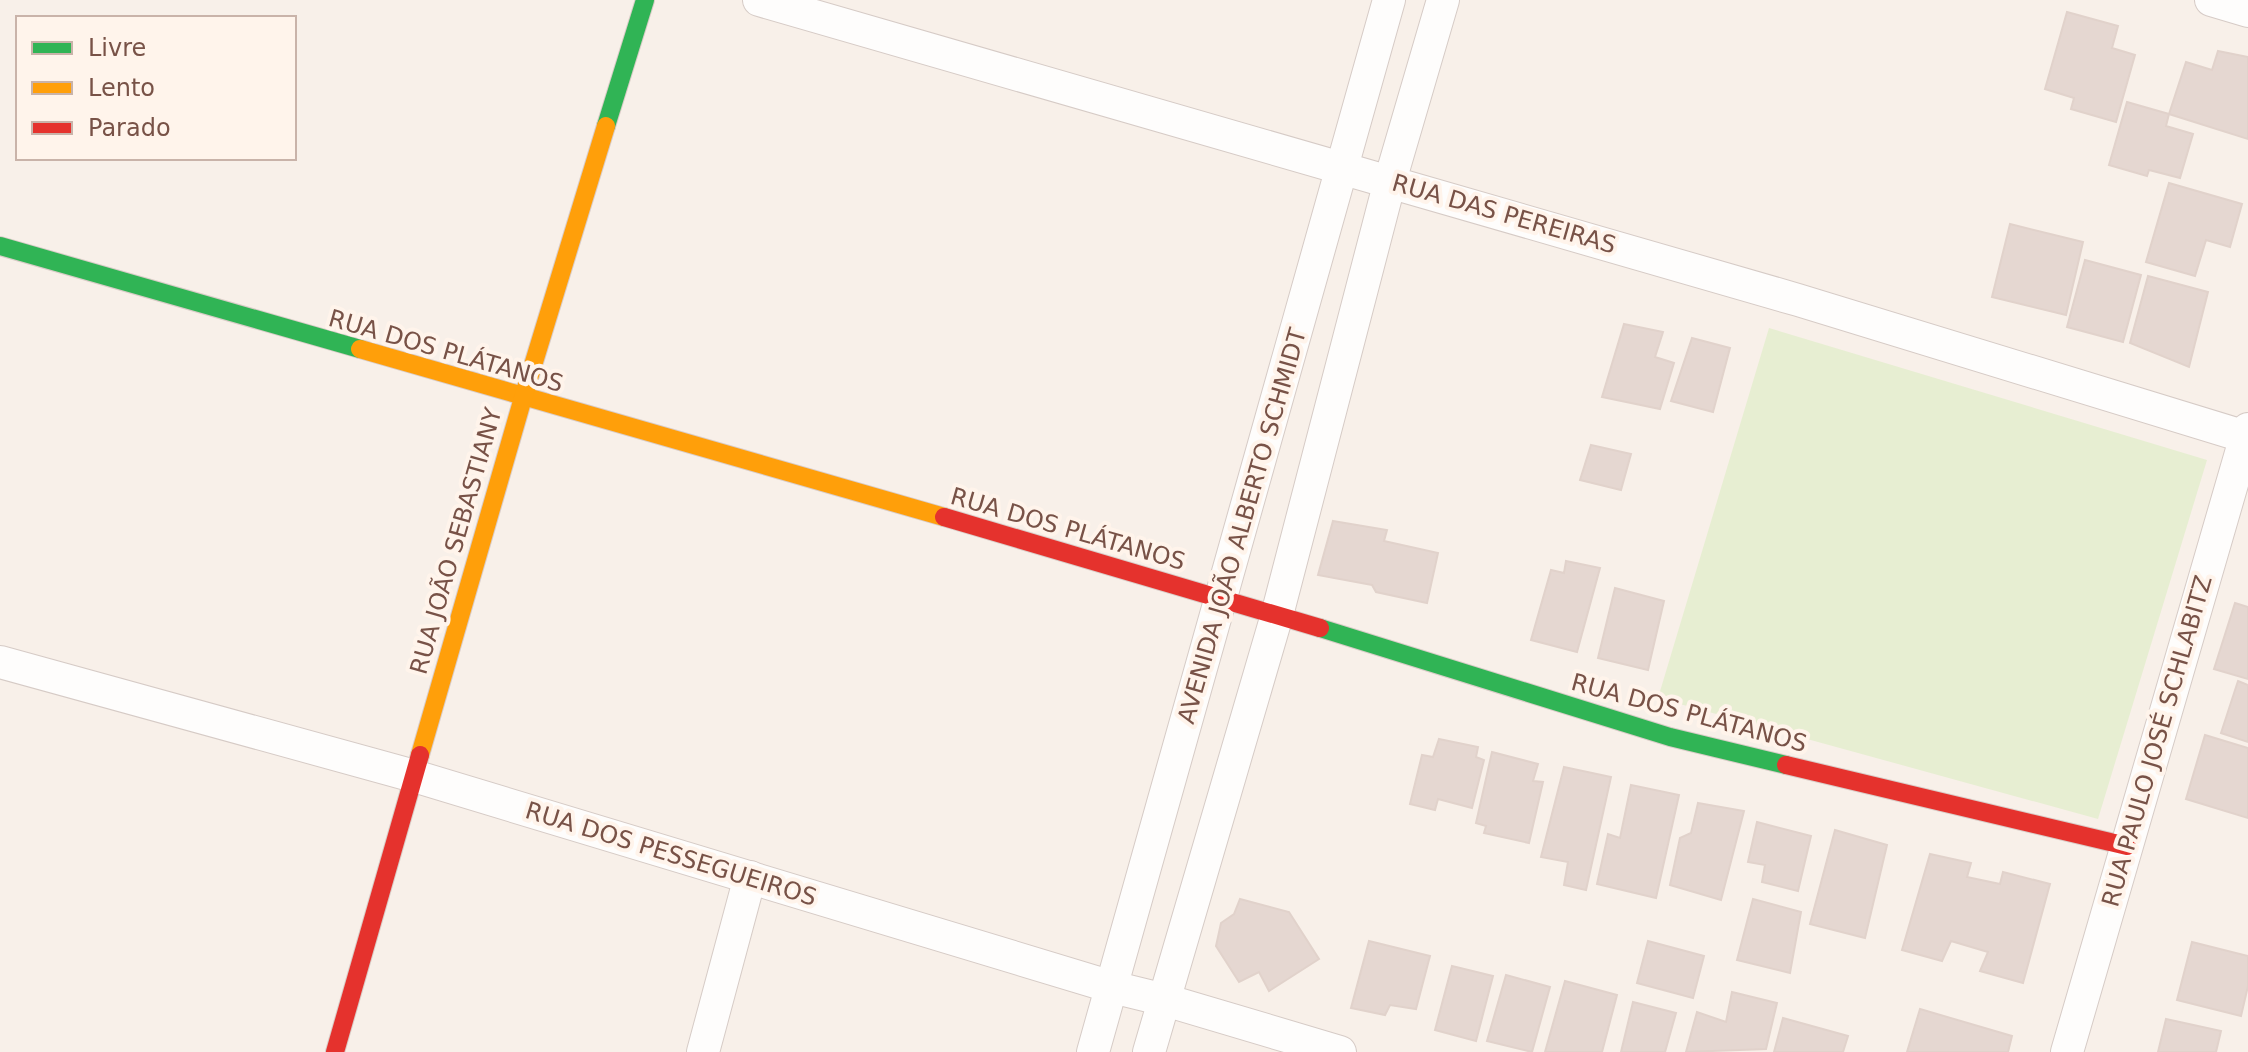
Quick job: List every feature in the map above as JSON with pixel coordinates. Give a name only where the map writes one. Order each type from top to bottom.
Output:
[{"type":"street","name":"RUA JOÃO SEBASTIANY","points":[[335,1052],[523,398],[645,0]]},
{"type":"street","name":"RUA DAS PEREIRAS","points":[[759,0],[1390,181],[2247,433]]},
{"type":"street","name":"AVENIDA JOÃO ALBERTO SCHMIDT","points":[[1093,1052],[1389,0]]},
{"type":"street","points":[[1149,1052],[1277,615],[1390,181],[1443,0]]},
{"type":"street","points":[[2211,0],[2248,11]]},
{"type":"street","name":"RUA DOS PLÁTANOS","points":[[0,246],[1222,597],[1670,737],[2127,846]]},
{"type":"street","name":"RUA PAULO JOSÉ SCHLABITZ","points":[[2067,1052],[2247,433]]},
{"type":"street","name":"RUA DOS PESSEGUEIROS","points":[[0,662],[414,776],[1112,987],[1340,1052]]},
{"type":"street","points":[[703,1052],[750,877]]},
{"type":"green space","points":[[1769,328],[2207,460],[2098,819],[1658,698]]},
{"type":"building","points":[[2067,12],[2118,26],[2112,48],[2135,55],[2116,122],[2071,109],[2074,98],[2045,89]]},
{"type":"building","points":[[2218,51],[2248,57],[2248,139],[2169,114],[2186,62],[2212,70]]},
{"type":"building","points":[[2127,102],[2169,114],[2166,126],[2193,134],[2180,178],[2149,170],[2147,176],[2109,165]]},
{"type":"building","points":[[2169,183],[2242,204],[2230,247],[2206,240],[2195,276],[2146,262]]},
{"type":"building","points":[[2010,224],[2083,242],[2066,315],[1992,297]]},
{"type":"building","points":[[2085,260],[2141,275],[2123,342],[2067,327]]},
{"type":"building","points":[[2148,276],[2208,292],[2189,367],[2130,343]]},
{"type":"building","points":[[1624,324],[1663,332],[1655,357],[1674,363],[1660,409],[1602,397]]},
{"type":"building","points":[[1692,338],[1730,348],[1713,412],[1671,401]]},
{"type":"building","points":[[1591,445],[1631,454],[1621,490],[1580,480]]},
{"type":"building","points":[[1333,521],[1387,530],[1384,541],[1438,553],[1427,603],[1376,592],[1372,585],[1318,575]]},
{"type":"building","points":[[1566,561],[1600,568],[1577,652],[1531,640],[1551,570],[1564,573]]},
{"type":"building","points":[[1615,588],[1664,601],[1648,670],[1598,658]]},
{"type":"building","points":[[2235,603],[2248,607],[2248,679],[2214,669]]},
{"type":"building","points":[[2238,681],[2248,685],[2248,742],[2221,733]]},
{"type":"building","points":[[2205,735],[2248,748],[2248,818],[2186,799]]},
{"type":"building","points":[[1439,739],[1478,747],[1476,757],[1484,760],[1472,808],[1438,799],[1435,810],[1410,804],[1422,755],[1433,757]]},
{"type":"building","points":[[1492,752],[1538,764],[1533,781],[1543,782],[1529,843],[1484,833],[1486,826],[1476,823]]},
{"type":"building","points":[[1564,767],[1611,777],[1586,890],[1564,885],[1568,862],[1541,857]]},
{"type":"building","points":[[1631,785],[1679,795],[1656,898],[1597,884],[1608,834],[1620,838]]},
{"type":"building","points":[[1698,803],[1744,811],[1721,900],[1670,885],[1680,838],[1691,833]]},
{"type":"building","points":[[1757,822],[1811,836],[1798,891],[1762,882],[1765,865],[1748,862]]},
{"type":"building","points":[[1835,830],[1887,845],[1865,938],[1810,924]]},
{"type":"building","points":[[1930,854],[1971,863],[1967,877],[2000,884],[2003,872],[2050,884],[2023,983],[1980,971],[1988,952],[1951,941],[1942,961],[1902,950]]},
{"type":"building","points":[[1240,899],[1289,912],[1319,959],[1269,991],[1259,972],[1239,982],[1216,946],[1221,923],[1234,914]]},
{"type":"building","points":[[1753,899],[1801,912],[1790,973],[1737,960]]},
{"type":"building","points":[[1369,941],[1430,956],[1416,1009],[1390,1005],[1385,1015],[1351,1008]]},
{"type":"building","points":[[1648,941],[1704,956],[1693,998],[1637,983]]},
{"type":"building","points":[[2192,942],[2248,956],[2248,986],[2241,1016],[2177,1000]]},
{"type":"building","points":[[1452,966],[1493,976],[1476,1041],[1435,1030]]},
{"type":"building","points":[[1506,975],[1550,987],[1532,1052],[1487,1041]]},
{"type":"building","points":[[1565,981],[1617,995],[1602,1052],[1545,1052]]},
{"type":"building","points":[[1732,992],[1777,1003],[1766,1049],[1686,1052],[1697,1012],[1726,1022]]},
{"type":"building","points":[[1633,1002],[1676,1013],[1665,1052],[1621,1052]]},
{"type":"building","points":[[1920,1009],[2012,1036],[2008,1052],[1907,1052]]},
{"type":"building","points":[[1783,1018],[1848,1036],[1843,1052],[1774,1052]]},
{"type":"building","points":[[2166,1019],[2221,1031],[2216,1052],[2158,1052]]},
{"type":"traffic: fast","points":[[606,126],[645,0]]},
{"type":"traffic: fast","points":[[0,246],[360,349]]},
{"type":"traffic: fast","points":[[1320,628],[1670,737],[1786,765]]},
{"type":"traffic: slow","points":[[420,755],[523,398],[606,126]]},
{"type":"traffic: slow","points":[[360,349],[944,517]]},
{"type":"traffic: jam","points":[[944,517],[1320,628]]},
{"type":"traffic: jam","points":[[335,1052],[420,755]]},
{"type":"traffic: jam","points":[[1786,765],[2127,846]]}]
